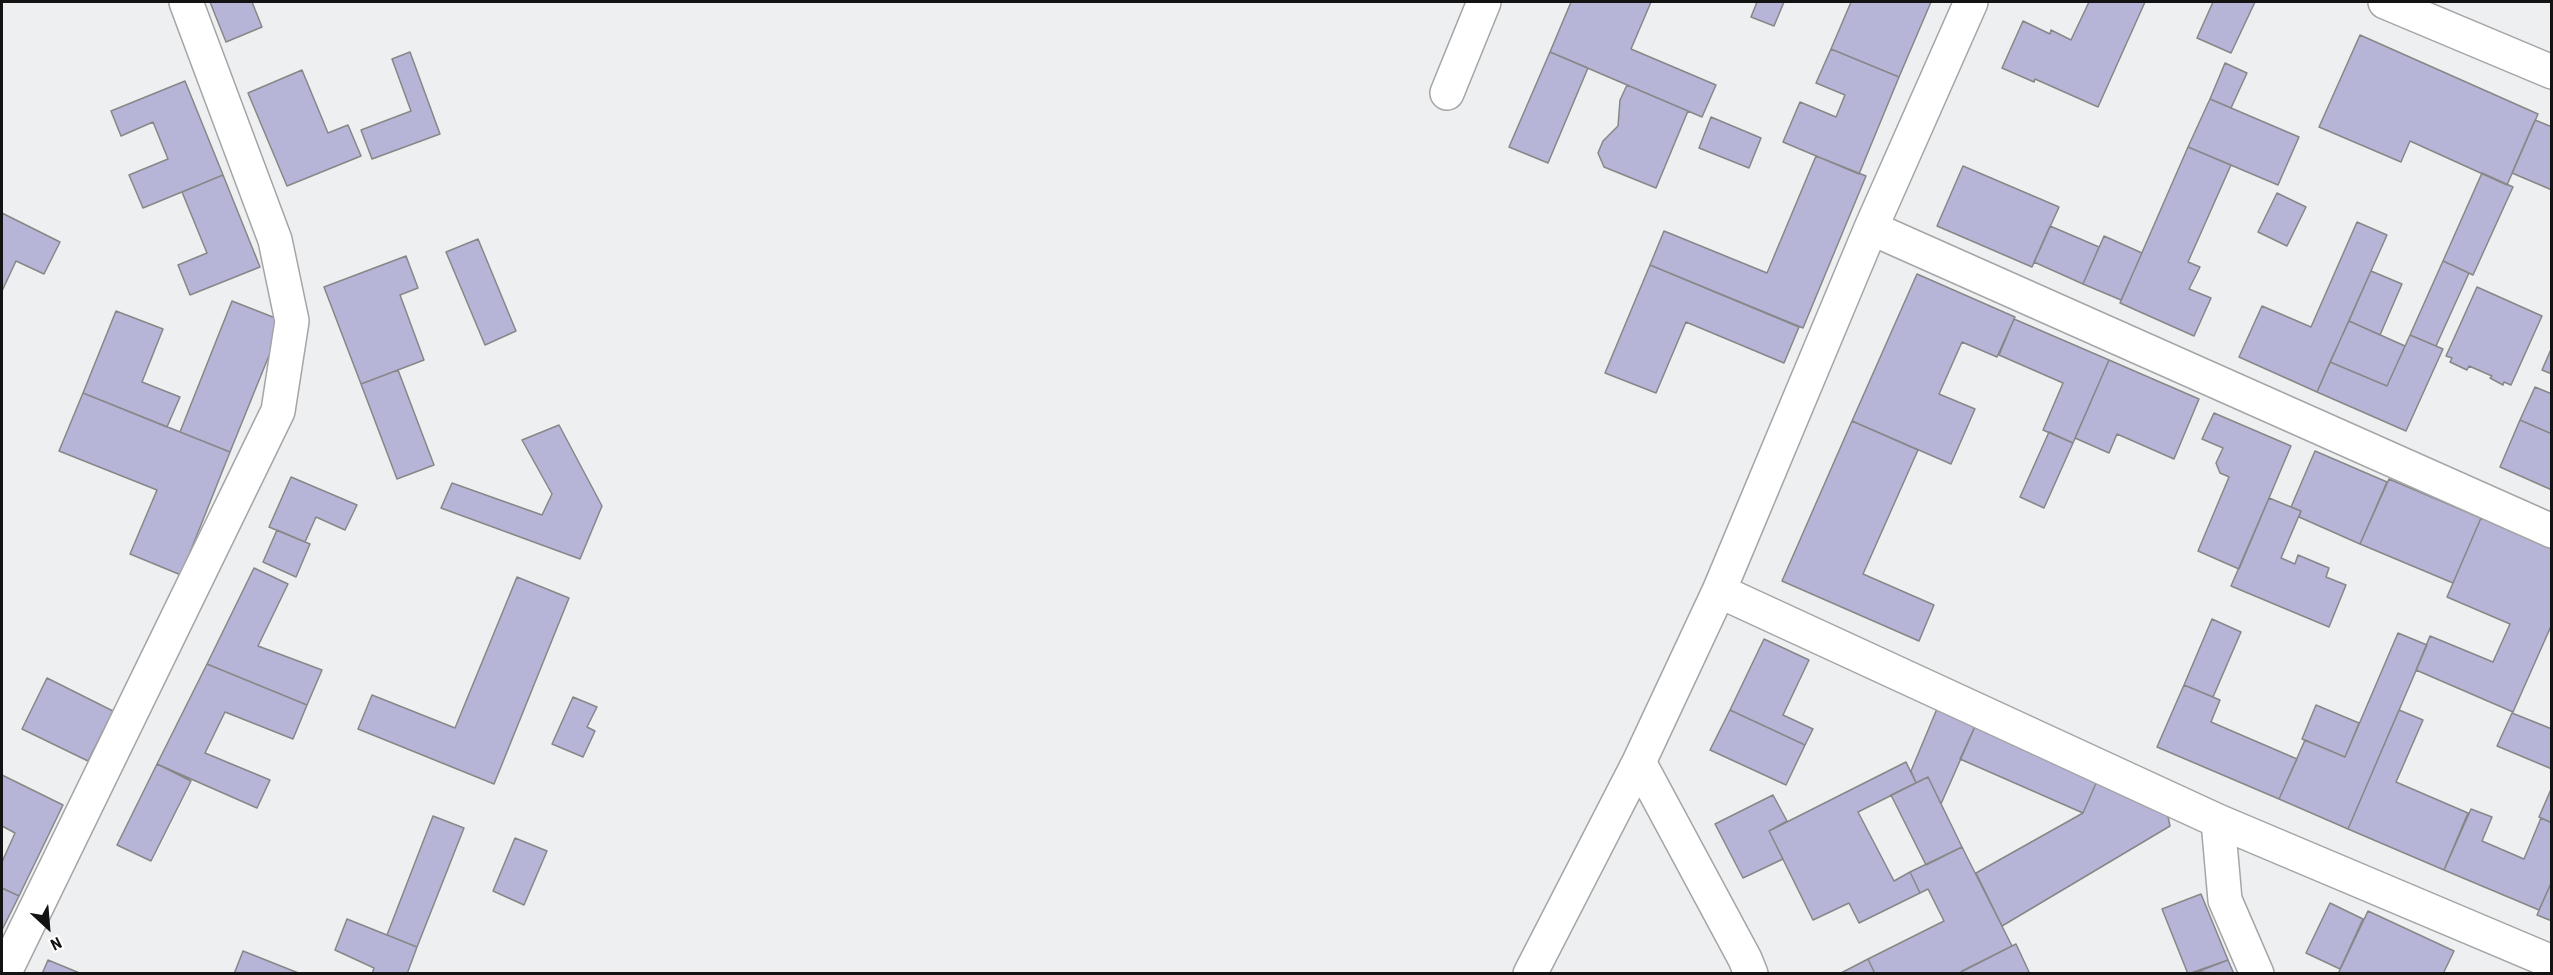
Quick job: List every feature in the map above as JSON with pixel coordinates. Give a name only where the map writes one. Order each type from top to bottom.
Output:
[{"type":"street","points":[[4,974],[278,411],[292,321],[275,240],[186,2]]},
{"type":"street","points":[[1447,93],[1484,2]]},
{"type":"street","points":[[1530,974],[1639,762],[1719,591],[1872,228],[1971,2]]},
{"type":"street","points":[[2385,2],[2552,72]]},
{"type":"street","points":[[1872,228],[2552,531]]},
{"type":"street","points":[[1719,591],[2218,821],[2552,962]]},
{"type":"street","points":[[1639,762],[1751,974]]},
{"type":"street","points":[[2218,821],[2225,900],[2257,974]]},
{"type":"building","points":[[210,2],[252,2],[262,27],[226,42]]},
{"type":"building","points":[[1571,2],[1651,2],[1631,49],[1716,85],[1702,117],[1550,52]]},
{"type":"building","points":[[1757,2],[1784,2],[1774,26],[1751,17]]},
{"type":"building","points":[[1851,2],[1931,2],[1899,77],[1831,49]]},
{"type":"building","points":[[2089,2],[2145,2],[2098,107],[2035,79],[2034,82],[2002,68],[2023,21],[2050,34],[2051,30],[2071,40]]},
{"type":"building","points":[[2213,2],[2255,2],[2231,53],[2197,38]]},
{"type":"building","points":[[2360,35],[2538,114],[2507,185],[2410,141],[2401,162],[2319,127]]},
{"type":"building","points":[[1831,49],[1899,77],[1859,174],[1783,142],[1800,102],[1836,117],[1845,95],[1816,83]]},
{"type":"building","points":[[410,52],[440,134],[372,159],[361,130],[411,111],[392,59]]},
{"type":"building","points":[[1550,52],[1588,68],[1548,163],[1509,147]]},
{"type":"building","points":[[2225,63],[2247,73],[2231,108],[2210,99]]},
{"type":"building","points":[[302,70],[328,133],[348,125],[361,156],[287,186],[248,93]]},
{"type":"building","points":[[185,81],[223,175],[143,208],[129,175],[168,159],[153,122],[121,136],[111,111]]},
{"type":"building","points":[[1627,85],[1688,111],[1656,188],[1604,167],[1598,153],[1603,141],[1618,126],[1620,100]]},
{"type":"building","points":[[2210,99],[2299,137],[2278,185],[2188,147]]},
{"type":"building","points":[[1711,117],[1761,138],[1749,168],[1699,148]]},
{"type":"building","points":[[2535,120],[2552,127],[2552,190],[2512,173]]},
{"type":"building","points":[[2188,147],[2231,165],[2188,262],[2200,267],[2189,289],[2211,298],[2194,336],[2120,303]]},
{"type":"building","points":[[1816,156],[1866,176],[1803,328],[1650,265],[1664,231],[1767,273]]},
{"type":"building","points":[[1963,166],[2059,207],[2032,267],[1937,226]]},
{"type":"building","points":[[2482,173],[2513,187],[2473,275],[2443,261]]},
{"type":"building","points":[[223,175],[260,267],[190,295],[178,265],[207,253],[182,192]]},
{"type":"building","points":[[2277,193],[2306,207],[2287,246],[2258,232]]},
{"type":"building","points":[[2,213],[60,242],[44,274],[16,261],[2,291]]},
{"type":"building","points":[[2357,222],[2387,235],[2317,392],[2239,357],[2262,306],[2311,327]]},
{"type":"building","points":[[2050,226],[2099,247],[2083,284],[2034,262]]},
{"type":"building","points":[[2104,236],[2142,253],[2121,300],[2083,284]]},
{"type":"building","points":[[478,239],[516,331],[485,345],[446,252]]},
{"type":"building","points":[[406,256],[418,288],[400,295],[424,360],[361,384],[324,287]]},
{"type":"building","points":[[2443,261],[2469,273],[2436,346],[2410,335]]},
{"type":"building","points":[[1650,265],[1799,327],[1784,363],[1686,322],[1656,393],[1605,373]]},
{"type":"building","points":[[2371,271],[2402,284],[2380,335],[2349,321]]},
{"type":"building","points":[[1917,274],[2015,317],[1997,357],[1962,342],[1939,394],[1975,409],[1951,464],[1852,421]]},
{"type":"building","points":[[2477,287],[2542,316],[2511,385],[2504,382],[2503,385],[2490,378],[2492,376],[2469,366],[2467,370],[2450,362],[2452,358],[2446,356]]},
{"type":"building","points":[[232,301],[283,321],[230,452],[180,432]]},
{"type":"building","points":[[116,311],[163,329],[142,382],[180,397],[167,427],[83,393]]},
{"type":"building","points":[[2014,319],[2109,360],[2073,443],[2043,430],[2063,383],[1999,355]]},
{"type":"building","points":[[2349,321],[2405,346],[2387,386],[2330,362]]},
{"type":"building","points":[[2410,335],[2443,349],[2406,431],[2317,392],[2330,362],[2387,386]]},
{"type":"building","points":[[2552,347],[2552,374],[2542,370]]},
{"type":"building","points":[[2109,360],[2199,399],[2174,459],[2117,434],[2109,453],[2075,438]]},
{"type":"building","points":[[398,370],[434,465],[397,479],[361,384]]},
{"type":"building","points":[[2535,387],[2552,394],[2552,434],[2520,420]]},
{"type":"building","points":[[83,393],[230,452],[181,575],[130,554],[157,490],[59,451]]},
{"type":"building","points":[[2214,413],[2291,446],[2239,569],[2198,551],[2229,477],[2220,473],[2216,463],[2223,448],[2202,439]]},
{"type":"building","points":[[2520,420],[2552,434],[2552,490],[2500,467]]},
{"type":"building","points":[[1852,421],[1918,450],[1863,574],[1934,605],[1919,641],[1782,581]]},
{"type":"building","points":[[559,425],[602,506],[580,559],[441,508],[452,483],[542,515],[552,494],[522,440]]},
{"type":"building","points":[[2049,432],[2073,443],[2044,508],[2020,497]]},
{"type":"building","points":[[2315,451],[2387,482],[2360,544],[2299,517],[2301,511],[2291,507]]},
{"type":"building","points":[[291,477],[357,505],[345,530],[316,517],[305,542],[269,527]]},
{"type":"building","points":[[2389,479],[2481,518],[2453,583],[2360,544]]},
{"type":"building","points":[[2269,498],[2301,511],[2281,558],[2295,564],[2298,555],[2329,568],[2326,577],[2346,585],[2329,627],[2231,586]]},
{"type":"building","points":[[2481,518],[2552,548],[2552,624],[2513,712],[2416,670],[2430,636],[2493,662],[2510,624],[2447,597]]},
{"type":"building","points":[[277,530],[310,544],[296,577],[263,562]]},
{"type":"building","points":[[254,568],[288,584],[258,646],[322,670],[307,705],[207,664]]},
{"type":"building","points":[[517,577],[569,598],[494,784],[358,729],[372,695],[455,728]]},
{"type":"building","points":[[2212,619],[2241,632],[2213,697],[2184,685]]},
{"type":"building","points":[[2398,633],[2427,645],[2348,829],[2279,799],[2305,740],[2345,757]]},
{"type":"building","points":[[1764,639],[1809,660],[1783,715],[1813,729],[1805,745],[1730,710]]},
{"type":"building","points":[[207,664],[307,705],[293,739],[225,712],[205,753],[270,780],[257,808],[157,764]]},
{"type":"building","points":[[47,678],[113,711],[88,761],[22,729]]},
{"type":"building","points":[[2184,685],[2220,700],[2211,722],[2297,759],[2279,799],[2157,747]]},
{"type":"building","points":[[573,697],[597,707],[587,727],[595,731],[583,757],[552,744]]},
{"type":"building","points":[[1939,704],[1977,722],[1941,804],[1928,777],[1916,783],[1911,771]]},
{"type":"building","points":[[2316,705],[2359,723],[2345,757],[2302,739]]},
{"type":"building","points":[[1730,710],[1805,745],[1786,785],[1710,750]]},
{"type":"building","points":[[2399,710],[2423,720],[2396,782],[2468,813],[2444,870],[2348,829]]},
{"type":"building","points":[[2512,713],[2552,729],[2552,769],[2497,746]]},
{"type":"building","points":[[1977,722],[2097,781],[2083,813],[1960,759]]},
{"type":"building","points":[[1906,762],[1916,783],[1858,812],[1894,881],[1910,872],[1920,893],[1859,923],[1849,903],[1813,920],[1769,831]]},
{"type":"building","points":[[157,764],[191,781],[151,861],[117,845]]},
{"type":"building","points":[[2,775],[63,805],[19,896],[2,888],[2,862],[15,833],[2,826]]},
{"type":"building","points":[[1928,777],[1962,847],[1926,865],[1891,795]]},
{"type":"building","points":[[2097,781],[2167,812],[2170,826],[2002,926],[1976,873],[2083,813]]},
{"type":"building","points":[[2552,787],[2552,823],[2539,817]]},
{"type":"building","points":[[1773,795],[1787,821],[1769,831],[1783,859],[1743,878],[1715,824]]},
{"type":"building","points":[[2471,809],[2492,817],[2482,841],[2524,859],[2541,818],[2552,823],[2552,881],[2539,910],[2444,870]]},
{"type":"building","points":[[433,816],[464,828],[417,947],[387,935]]},
{"type":"building","points":[[515,838],[547,851],[524,905],[493,891]]},
{"type":"building","points":[[1962,847],[2012,946],[1957,974],[1875,974],[1868,959],[1944,921],[1928,889],[1920,893],[1910,872]]},
{"type":"building","points":[[2552,881],[2552,921],[2537,915]]},
{"type":"building","points":[[2,888],[19,896],[2,930]]},
{"type":"building","points":[[2201,894],[2228,960],[2188,974],[2162,909]]},
{"type":"building","points":[[2330,903],[2363,919],[2340,969],[2306,953]]},
{"type":"building","points":[[2368,911],[2454,951],[2443,974],[2338,974]]},
{"type":"building","points":[[347,919],[417,947],[407,974],[372,974],[374,968],[335,950]]},
{"type":"building","points":[[2016,944],[2030,974],[1963,974],[1962,971]]},
{"type":"building","points":[[243,951],[301,974],[234,974]]},
{"type":"building","points":[[1868,959],[1875,974],[1841,974],[1841,973]]},
{"type":"building","points":[[48,960],[82,974],[42,974]]},
{"type":"building","points":[[2228,960],[2234,974],[2197,972]]}]
